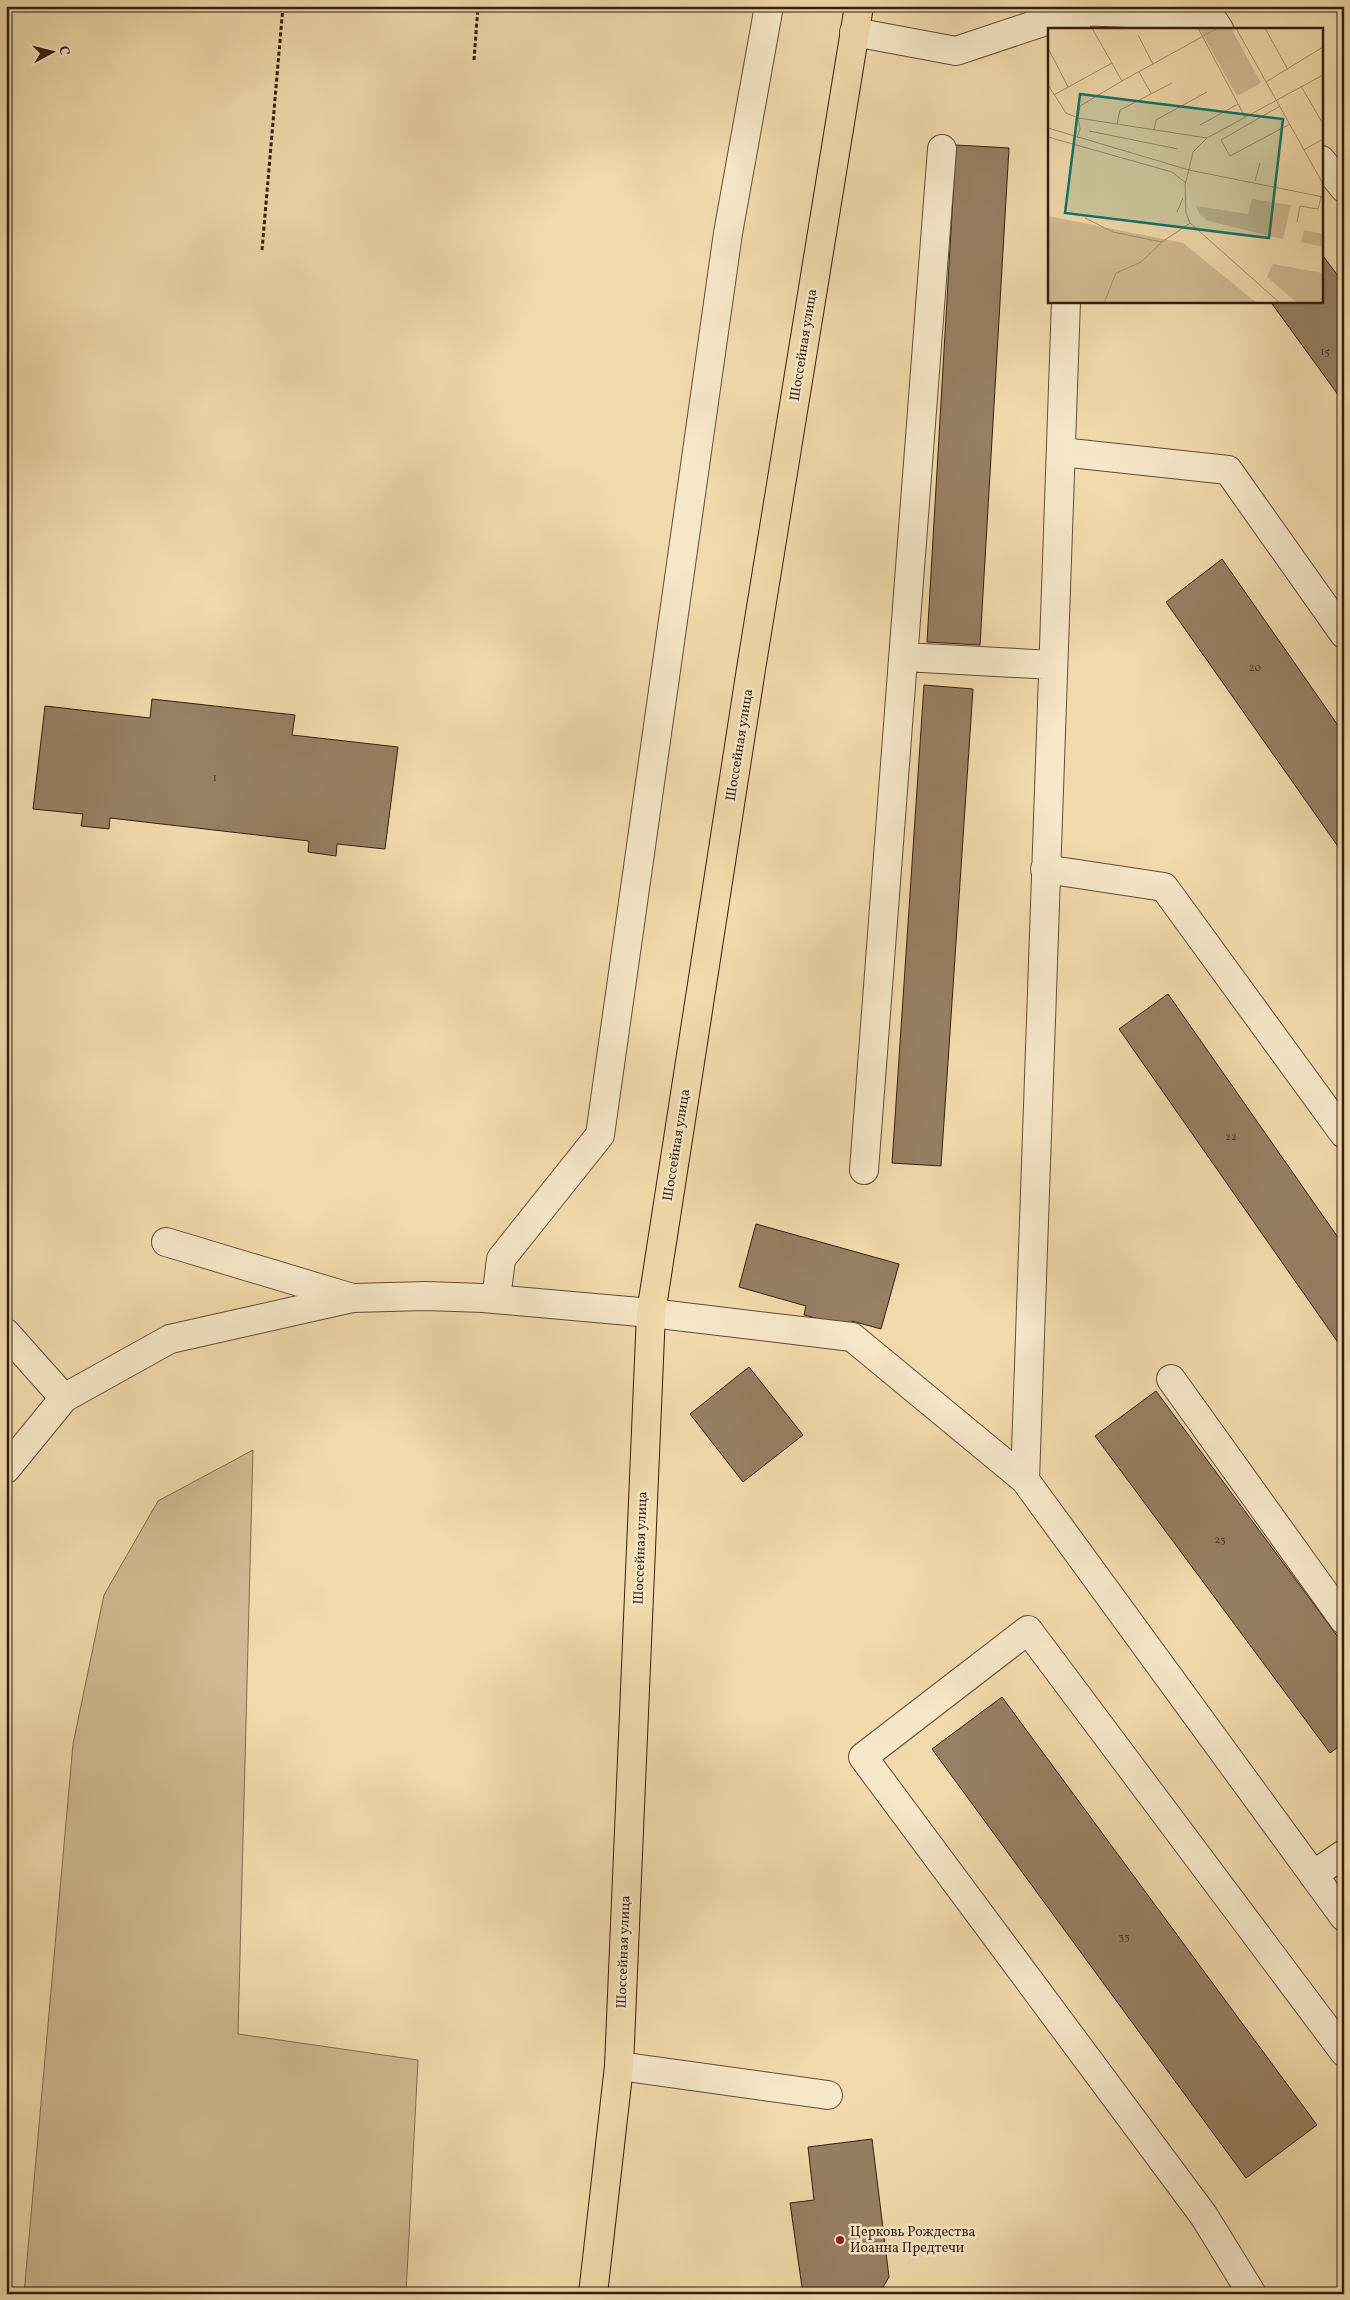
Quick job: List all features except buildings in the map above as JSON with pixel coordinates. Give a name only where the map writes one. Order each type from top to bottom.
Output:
[{"type":"main road","name":"Шоссейная улица","points":[[593,2294],[619,2066],[651,1313],[751,669],[857,19]]},
{"type":"street","points":[[496,1299],[501,1259],[600,1135],[728,233],[769,6]]},
{"type":"street","points":[[857,19],[956,51],[1076,15],[1210,16],[1218,28]]},
{"type":"street","points":[[864,1170],[942,149]]},
{"type":"street","points":[[1322,161],[1344,188]]},
{"type":"street","points":[[1026,1480],[1045,868],[1066,302]]},
{"type":"street","points":[[1060,452],[1228,470],[1344,634]]},
{"type":"street","points":[[904,657],[1053,666]]},
{"type":"street","points":[[1045,868],[1164,887],[1344,1134]]},
{"type":"street","points":[[166,1242],[352,1298]]},
{"type":"street","points":[[6,1469],[64,1398],[170,1338],[352,1298],[426,1296],[496,1299],[651,1313],[852,1337],[1026,1480],[1344,1918]]},
{"type":"street","points":[[6,1333],[64,1398]]},
{"type":"street","points":[[1171,1379],[1344,1620]]},
{"type":"street","points":[[1252,2294],[1204,2216],[863,1757],[1028,1630],[1344,2052]]},
{"type":"street","points":[[1313,1875],[1344,1854]]},
{"type":"street","points":[[619,2066],[828,2096]]},
{"type":"path","points":[[262,250],[283,6]]},
{"type":"path","points":[[474,60],[478,6]]},
{"type":"shaded area","points":[[253,1450],[238,2034],[418,2060],[406,2294],[24,2294],[73,1744],[104,1595],[158,1501]]},
{"type":"place","name":"Церковь Рождества Иоанна Предтечи","points":[[840,2240]]}]
